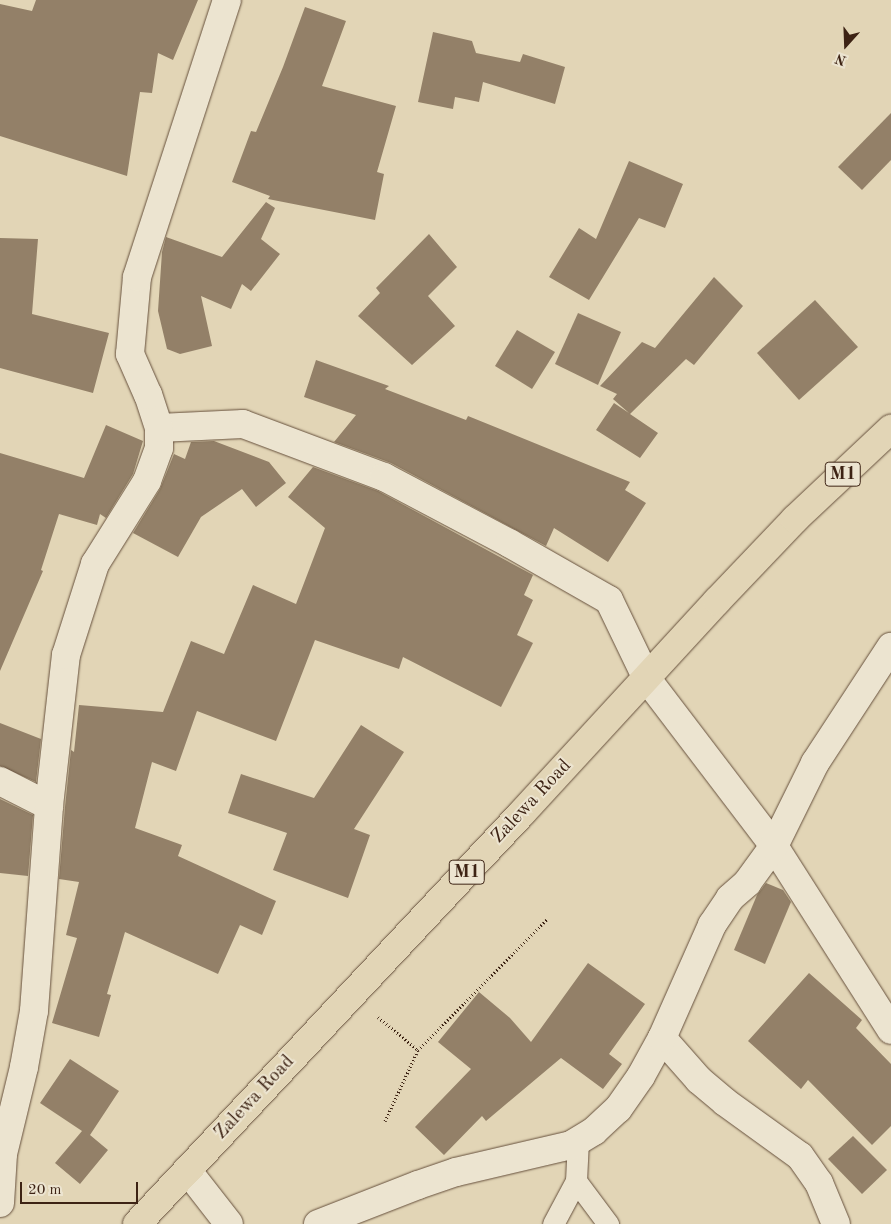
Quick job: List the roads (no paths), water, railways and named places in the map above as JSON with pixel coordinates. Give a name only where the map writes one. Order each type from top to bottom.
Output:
[{"type":"highway","name":"Zalewa Road","points":[[137,1224],[647,679],[717,600],[795,519],[891,430]]},
{"type":"street","points":[[0,1203],[3,1154],[24,1067],[34,1011],[49,806],[66,655],[95,564],[147,481],[159,448],[159,428],[148,395],[130,354],[137,277],[227,0]]},
{"type":"street","points":[[159,428],[243,424],[384,477],[509,543],[609,600],[647,679],[774,846],[891,1030]]},
{"type":"street","points":[[318,1224],[418,1184],[456,1172],[572,1145],[594,1131],[618,1109],[641,1076],[662,1038],[712,925],[730,898],[747,883],[774,846],[815,764],[891,646]]},
{"type":"street","points":[[0,781],[49,806]]},
{"type":"street","points":[[662,1038],[699,1080],[725,1102],[800,1156],[819,1183],[836,1224]]},
{"type":"street","points":[[187,1170],[229,1224]]},
{"type":"lane","points":[[553,1224],[576,1181],[578,1140]]},
{"type":"lane","points":[[576,1181],[608,1224]]}]
